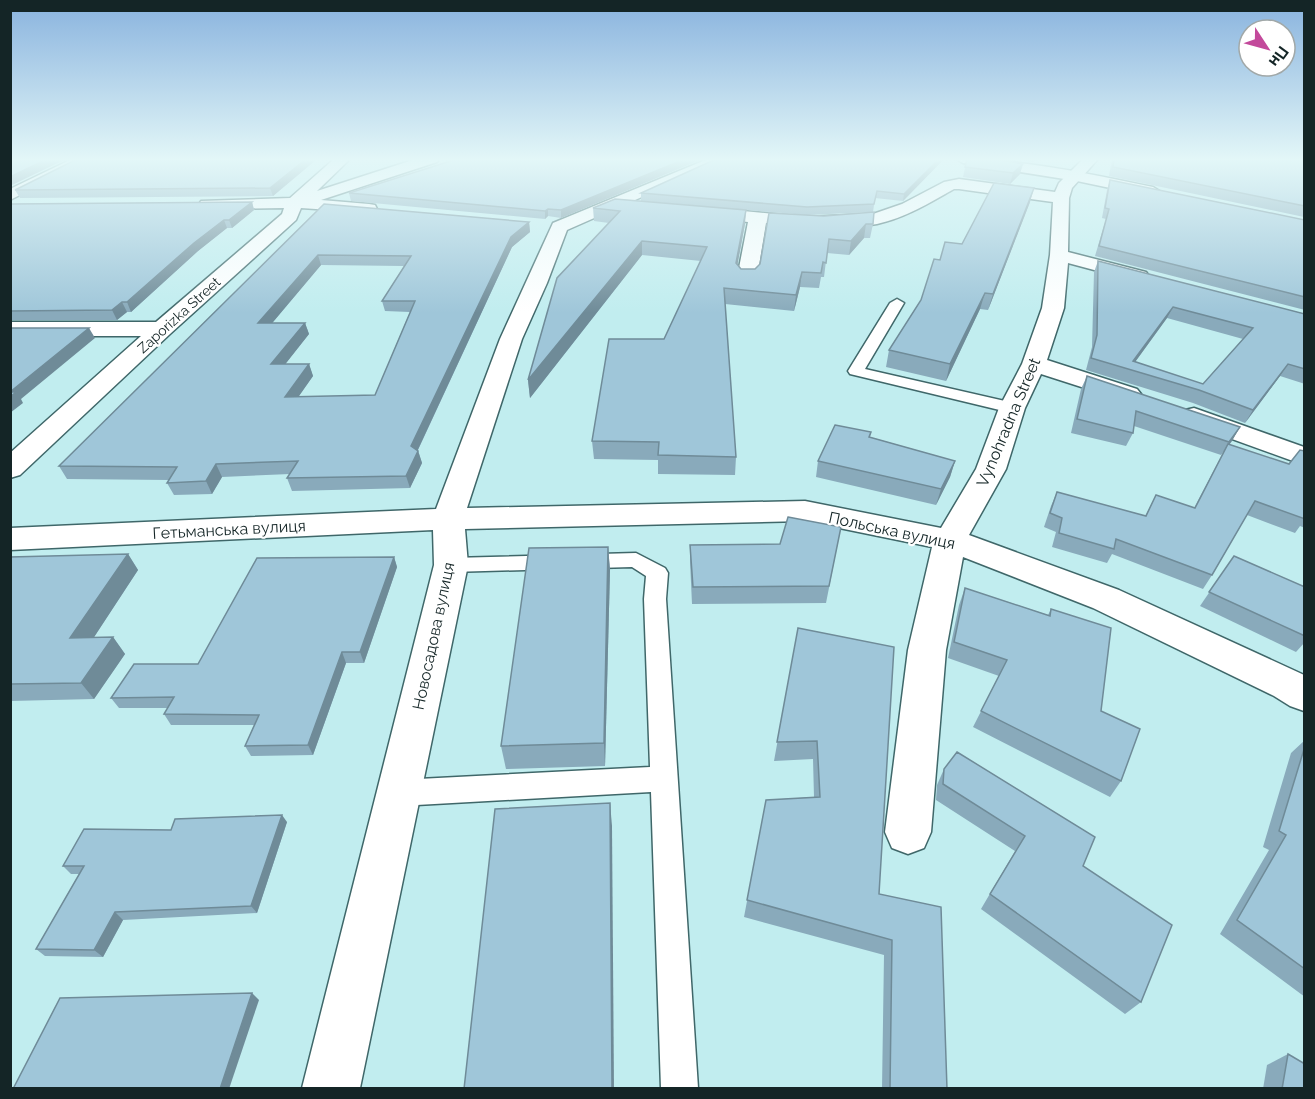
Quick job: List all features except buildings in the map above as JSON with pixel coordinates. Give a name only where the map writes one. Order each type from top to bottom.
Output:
[{"type":"street","name":"Zaporizka Street","points":[[10,469],[162,329],[290,216],[292,210]]},
{"type":"street","name":"Новосадова вулиця","points":[[331,1089],[451,565],[448,519],[511,339],[537,283],[553,226],[599,210]]},
{"type":"street","points":[[684,210],[828,222],[875,219],[902,210]]},
{"type":"street","name":"Vynohradna Street","points":[[908,832],[927,650],[950,540],[991,469],[1012,408],[1034,364],[1053,308],[1059,255],[1069,210]]},
{"type":"street","points":[[747,278],[758,217]]},
{"type":"street","points":[[1059,255],[1160,281]]},
{"type":"street","points":[[10,330],[162,329]]},
{"type":"street","points":[[1034,364],[1160,404],[1305,457]]},
{"type":"street","name":"Польська вулиця","points":[[448,519],[805,511],[950,540],[1106,599],[1305,695]]},
{"type":"street","name":"Гетьманська вулиця","points":[[10,538],[448,519]]},
{"type":"lane","points":[[897,303],[856,370],[1012,408]]},
{"type":"lane","points":[[451,565],[636,560],[657,573],[655,599],[680,1089]]},
{"type":"lane","points":[[399,793],[664,779]]}]
